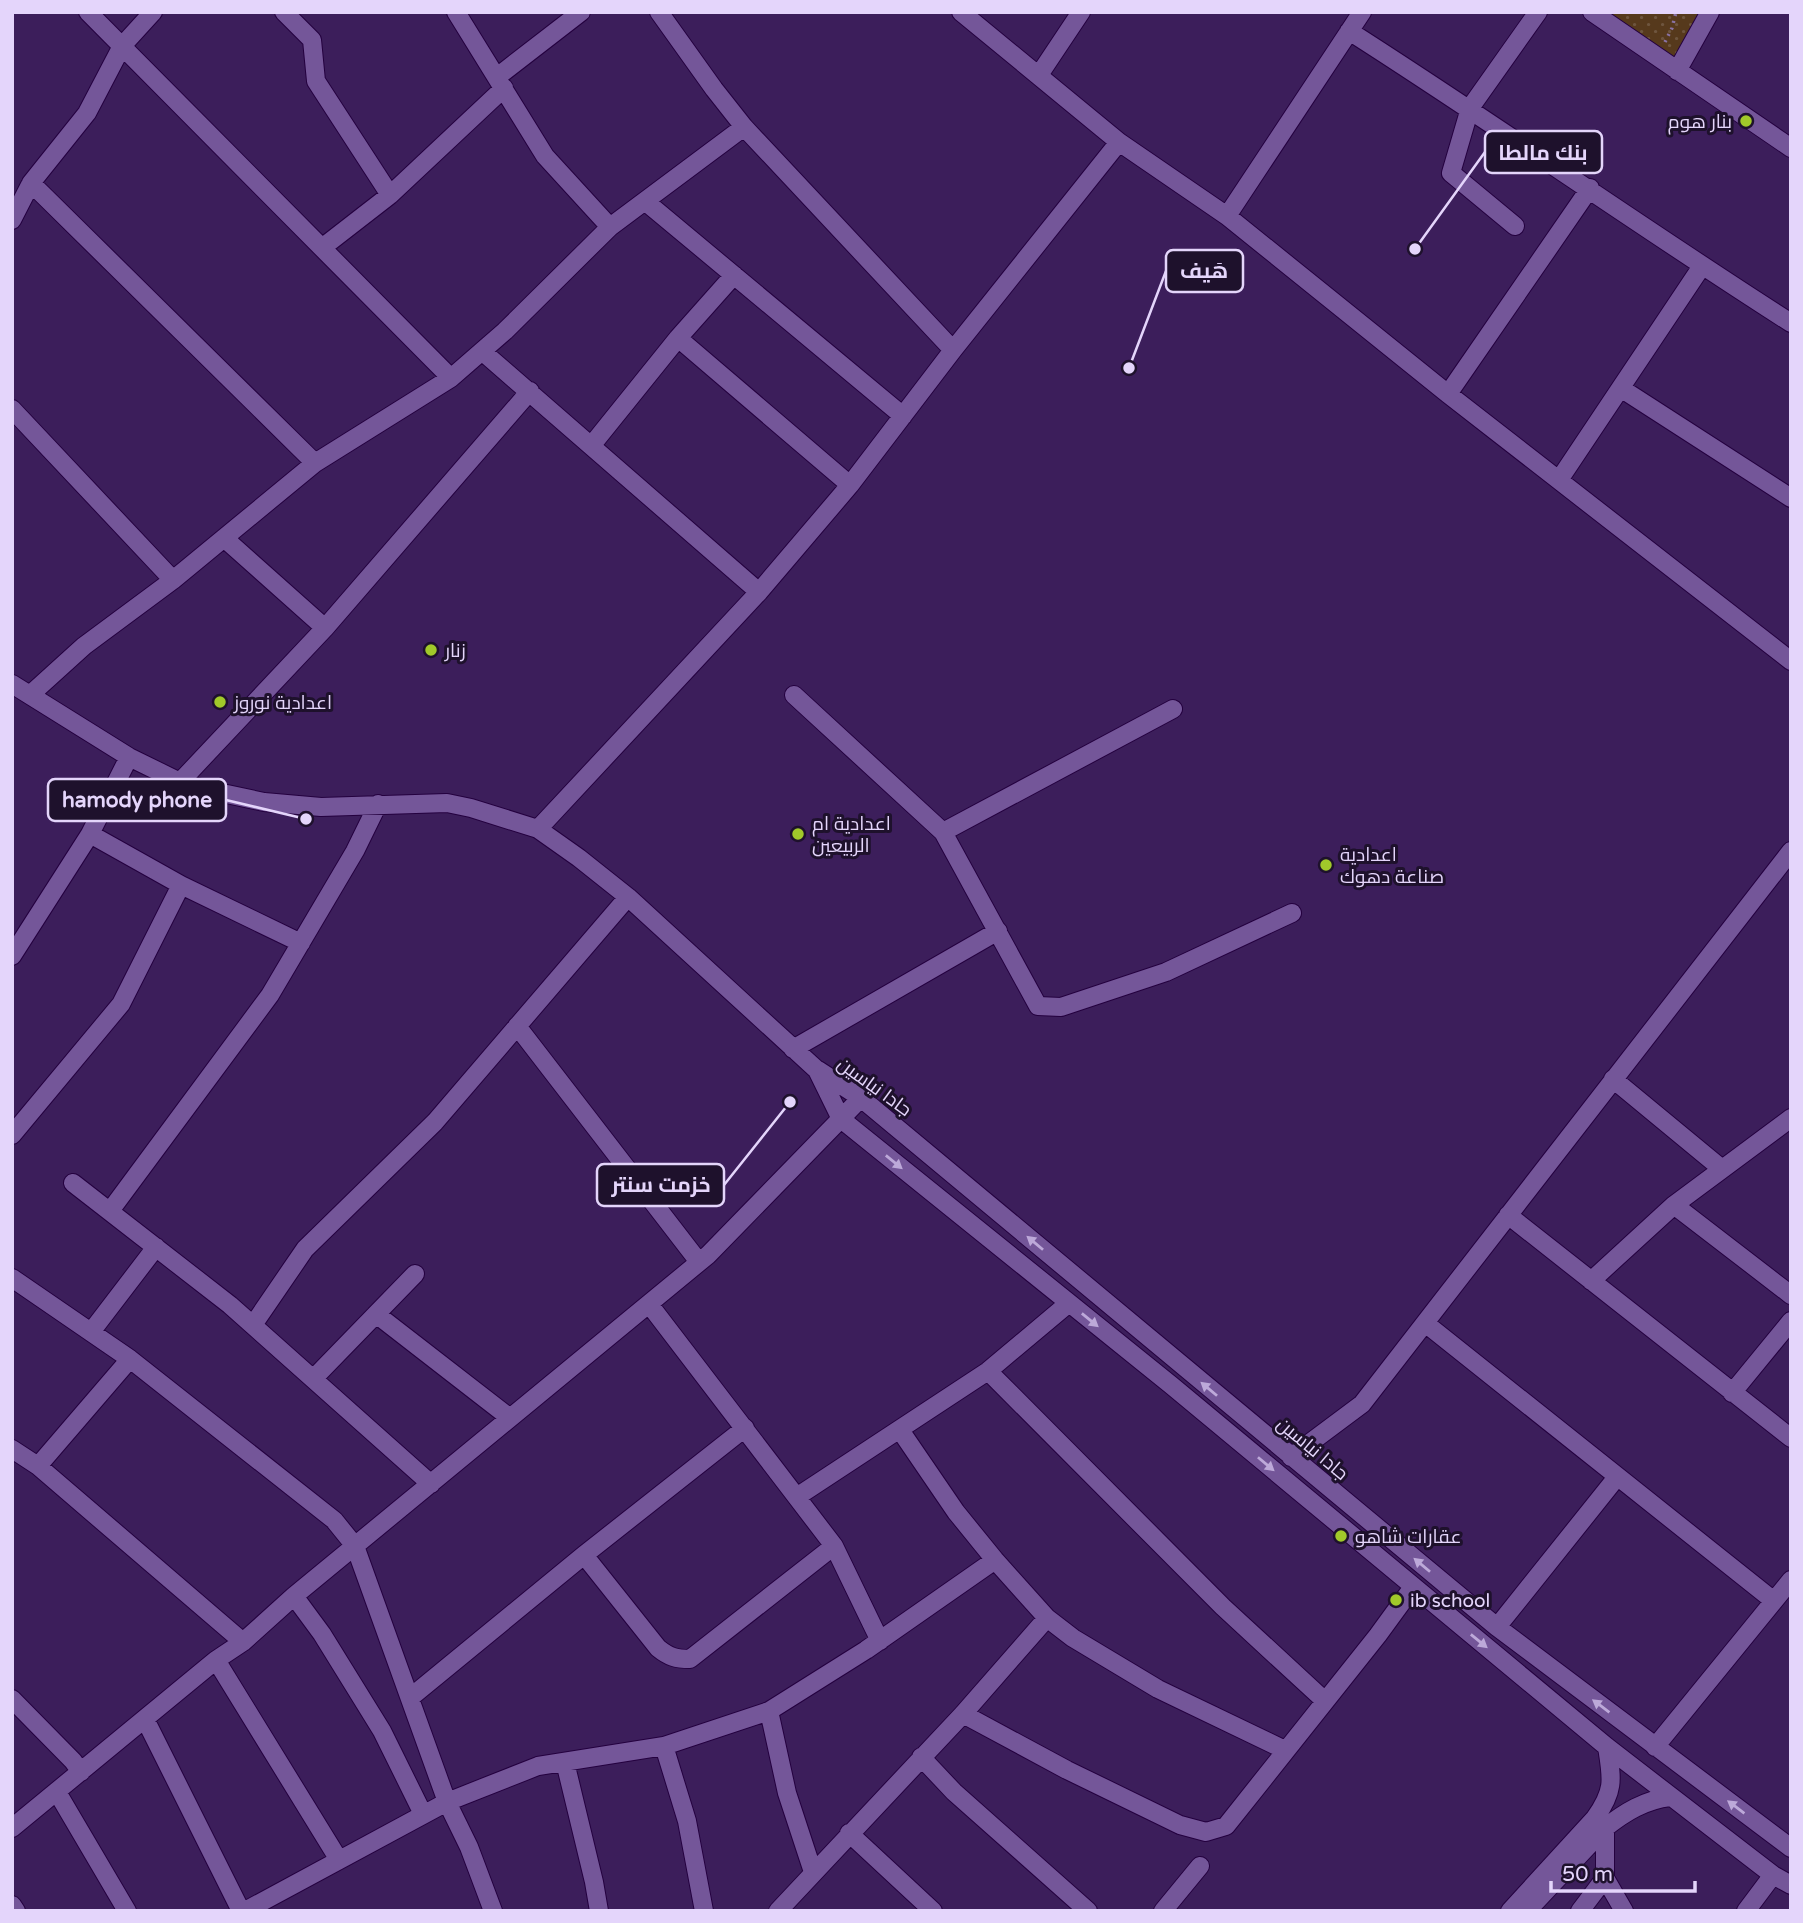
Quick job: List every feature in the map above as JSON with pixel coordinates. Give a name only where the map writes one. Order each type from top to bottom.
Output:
[{"type":"street","points":[[88,12],[451,378]]},
{"type":"street","points":[[12,220],[31,183],[86,113],[122,46],[153,12]]},
{"type":"street","points":[[284,12],[312,40],[316,81],[390,195]]},
{"type":"street","points":[[456,12],[544,156],[610,227]]},
{"type":"street","points":[[323,247],[390,195],[500,83],[581,12]]},
{"type":"street","points":[[659,12],[713,89],[744,127],[953,350]]},
{"type":"street","points":[[961,12],[1119,142],[1227,216],[1448,394],[1791,661]]},
{"type":"street","points":[[1039,75],[1081,12]]},
{"type":"street","points":[[1227,216],[1362,12]]},
{"type":"street","points":[[1515,226],[1451,173],[1470,108],[1538,12]]},
{"type":"street","points":[[1592,12],[1791,148]]},
{"type":"street","points":[[1677,71],[1710,12]]},
{"type":"street","points":[[1349,31],[1470,108],[1702,266],[1791,323]]},
{"type":"street","points":[[31,694],[84,646],[173,580],[314,463],[451,378],[483,352],[610,227],[744,127]]},
{"type":"street","points":[[538,829],[759,592],[850,485],[953,350],[1119,142]]},
{"type":"street","points":[[31,183],[314,463]]},
{"type":"street","points":[[1448,394],[1590,188]]},
{"type":"street","points":[[646,202],[903,416]]},
{"type":"street","points":[[1559,480],[1702,266]]},
{"type":"street","points":[[591,446],[678,338],[734,275]]},
{"type":"street","points":[[678,338],[850,485]]},
{"type":"street","points":[[483,352],[759,592]]},
{"type":"street","points":[[1622,389],[1791,498]]},
{"type":"street","points":[[180,782],[325,628],[530,391]]},
{"type":"street","points":[[12,409],[173,580]]},
{"type":"street","points":[[224,538],[325,628]]},
{"type":"street","points":[[12,684],[129,757],[180,782],[217,793],[264,802],[321,807],[447,803],[538,829],[628,897],[817,1070],[841,1119],[1069,1303],[1607,1747],[1773,1875],[1791,1885]]},
{"type":"street","points":[[794,695],[943,832],[1038,1006],[1061,1007],[1166,972],[1292,913]]},
{"type":"street","points":[[943,832],[1173,709]]},
{"type":"street","points":[[12,956],[90,834],[129,757]]},
{"type":"street","points":[[110,1211],[270,995],[355,851],[378,804]]},
{"type":"street","points":[[90,834],[181,885],[301,943]]},
{"type":"street","points":[[1291,1457],[1362,1404],[1791,851]]},
{"type":"street","points":[[12,1135],[121,1004],[181,885]]},
{"type":"street","points":[[253,1325],[305,1249],[435,1122],[628,897]]},
{"type":"street","points":[[793,1049],[998,931]]},
{"type":"street","points":[[517,1026],[699,1262]]},
{"type":"street","name":"جادا نیاسین","points":[[817,1070],[861,1098],[1497,1627],[1791,1848]]},
{"type":"street","points":[[1613,1079],[1722,1169]]},
{"type":"street","points":[[12,1828],[216,1660],[243,1642],[294,1596],[699,1262],[861,1098]]},
{"type":"street","points":[[1591,1280],[1674,1205],[1791,1118]]},
{"type":"street","points":[[73,1183],[253,1325],[431,1484]]},
{"type":"street","points":[[1674,1205],[1791,1295]]},
{"type":"street","points":[[1508,1215],[1791,1438]]},
{"type":"street","points":[[90,1332],[156,1247]]},
{"type":"street","points":[[313,1379],[415,1274]]},
{"type":"street","points":[[12,1279],[130,1359],[334,1520],[355,1546],[447,1802],[469,1847],[493,1911]]},
{"type":"street","points":[[798,1496],[988,1371],[1069,1303]]},
{"type":"street","points":[[649,1304],[834,1546],[880,1641]]},
{"type":"street","points":[[376,1314],[510,1418]]},
{"type":"street","points":[[1732,1393],[1791,1321]]},
{"type":"street","points":[[1424,1323],[1774,1601]]},
{"type":"street","points":[[38,1466],[130,1359]]},
{"type":"street","points":[[988,1371],[1223,1607],[1325,1701]]},
{"type":"street","points":[[411,1698],[584,1555],[745,1428]]},
{"type":"street","points":[[900,1430],[956,1512],[1047,1618],[1073,1638],[1158,1689],[1285,1750]]},
{"type":"street","points":[[12,1449],[38,1466],[243,1642]]},
{"type":"street","points":[[1497,1627],[1617,1477]]},
{"type":"street","points":[[584,1555],[658,1648],[668,1656],[690,1659],[834,1546]]},
{"type":"street","points":[[145,1719],[243,1911],[447,1802],[538,1766],[664,1746],[769,1711],[880,1641],[995,1560]]},
{"type":"street","points":[[1655,1747],[1791,1580]]},
{"type":"street","points":[[963,1714],[1067,1770],[1169,1819],[1206,1832],[1226,1826],[1413,1587]]},
{"type":"street","points":[[294,1596],[322,1634],[382,1731],[423,1814]]},
{"type":"street","points":[[1458,1625],[1473,1606]]},
{"type":"street","points":[[778,1911],[963,1714],[1047,1618]]},
{"type":"street","points":[[216,1660],[339,1860]]},
{"type":"street","points":[[12,1699],[74,1761],[81,1772]]},
{"type":"street","points":[[769,1711],[787,1793],[813,1872]]},
{"type":"street","points":[[664,1746],[687,1821],[704,1911]]},
{"type":"street","points":[[1607,1747],[1612,1777],[1623,1797]]},
{"type":"street","points":[[921,1757],[954,1793],[1088,1911]]},
{"type":"street","points":[[565,1762],[599,1911]]},
{"type":"street","points":[[57,1792],[127,1911]]},
{"type":"street","points":[[1510,1911],[1595,1818],[1623,1797],[1670,1797]]},
{"type":"street","points":[[1527,1911],[1605,1828],[1623,1797]]},
{"type":"street","points":[[1605,1828],[1605,1878],[1624,1911]]},
{"type":"street","points":[[849,1833],[933,1911]]},
{"type":"street","points":[[1163,1911],[1200,1866]]},
{"type":"street","points":[[1746,1911],[1773,1875]]},
{"type":"street","points":[[1580,1911],[1605,1878]]},
{"type":"street","points":[[12,1905],[16,1911]]},
{"type":"path","points":[[1657,56],[1672,28],[1675,12]]},
{"type":"shaded area","points":[[1592,12],[1710,12],[1677,71]]},
{"type":"place","name":"بنار هوم","points":[[1746,121]]},
{"type":"place","name":"بنك مالطا","points":[[1415,249]]},
{"type":"place","name":"هَيف","points":[[1129,368]]},
{"type":"place","name":"زنار","points":[[431,650]]},
{"type":"place","name":"اعدادية نوروز","points":[[220,702]]},
{"type":"place","name":"hamody phone","points":[[306,819]]},
{"type":"place","name":"اعدادية ام الربيعين","points":[[798,834]]},
{"type":"place","name":"اعدادية صناعة دهوك","points":[[1326,865]]},
{"type":"place","name":"خزمت سنتر","points":[[790,1102]]},
{"type":"place","name":"عقارات شاهو","points":[[1341,1536]]},
{"type":"place","name":"ib school","points":[[1396,1600]]}]
